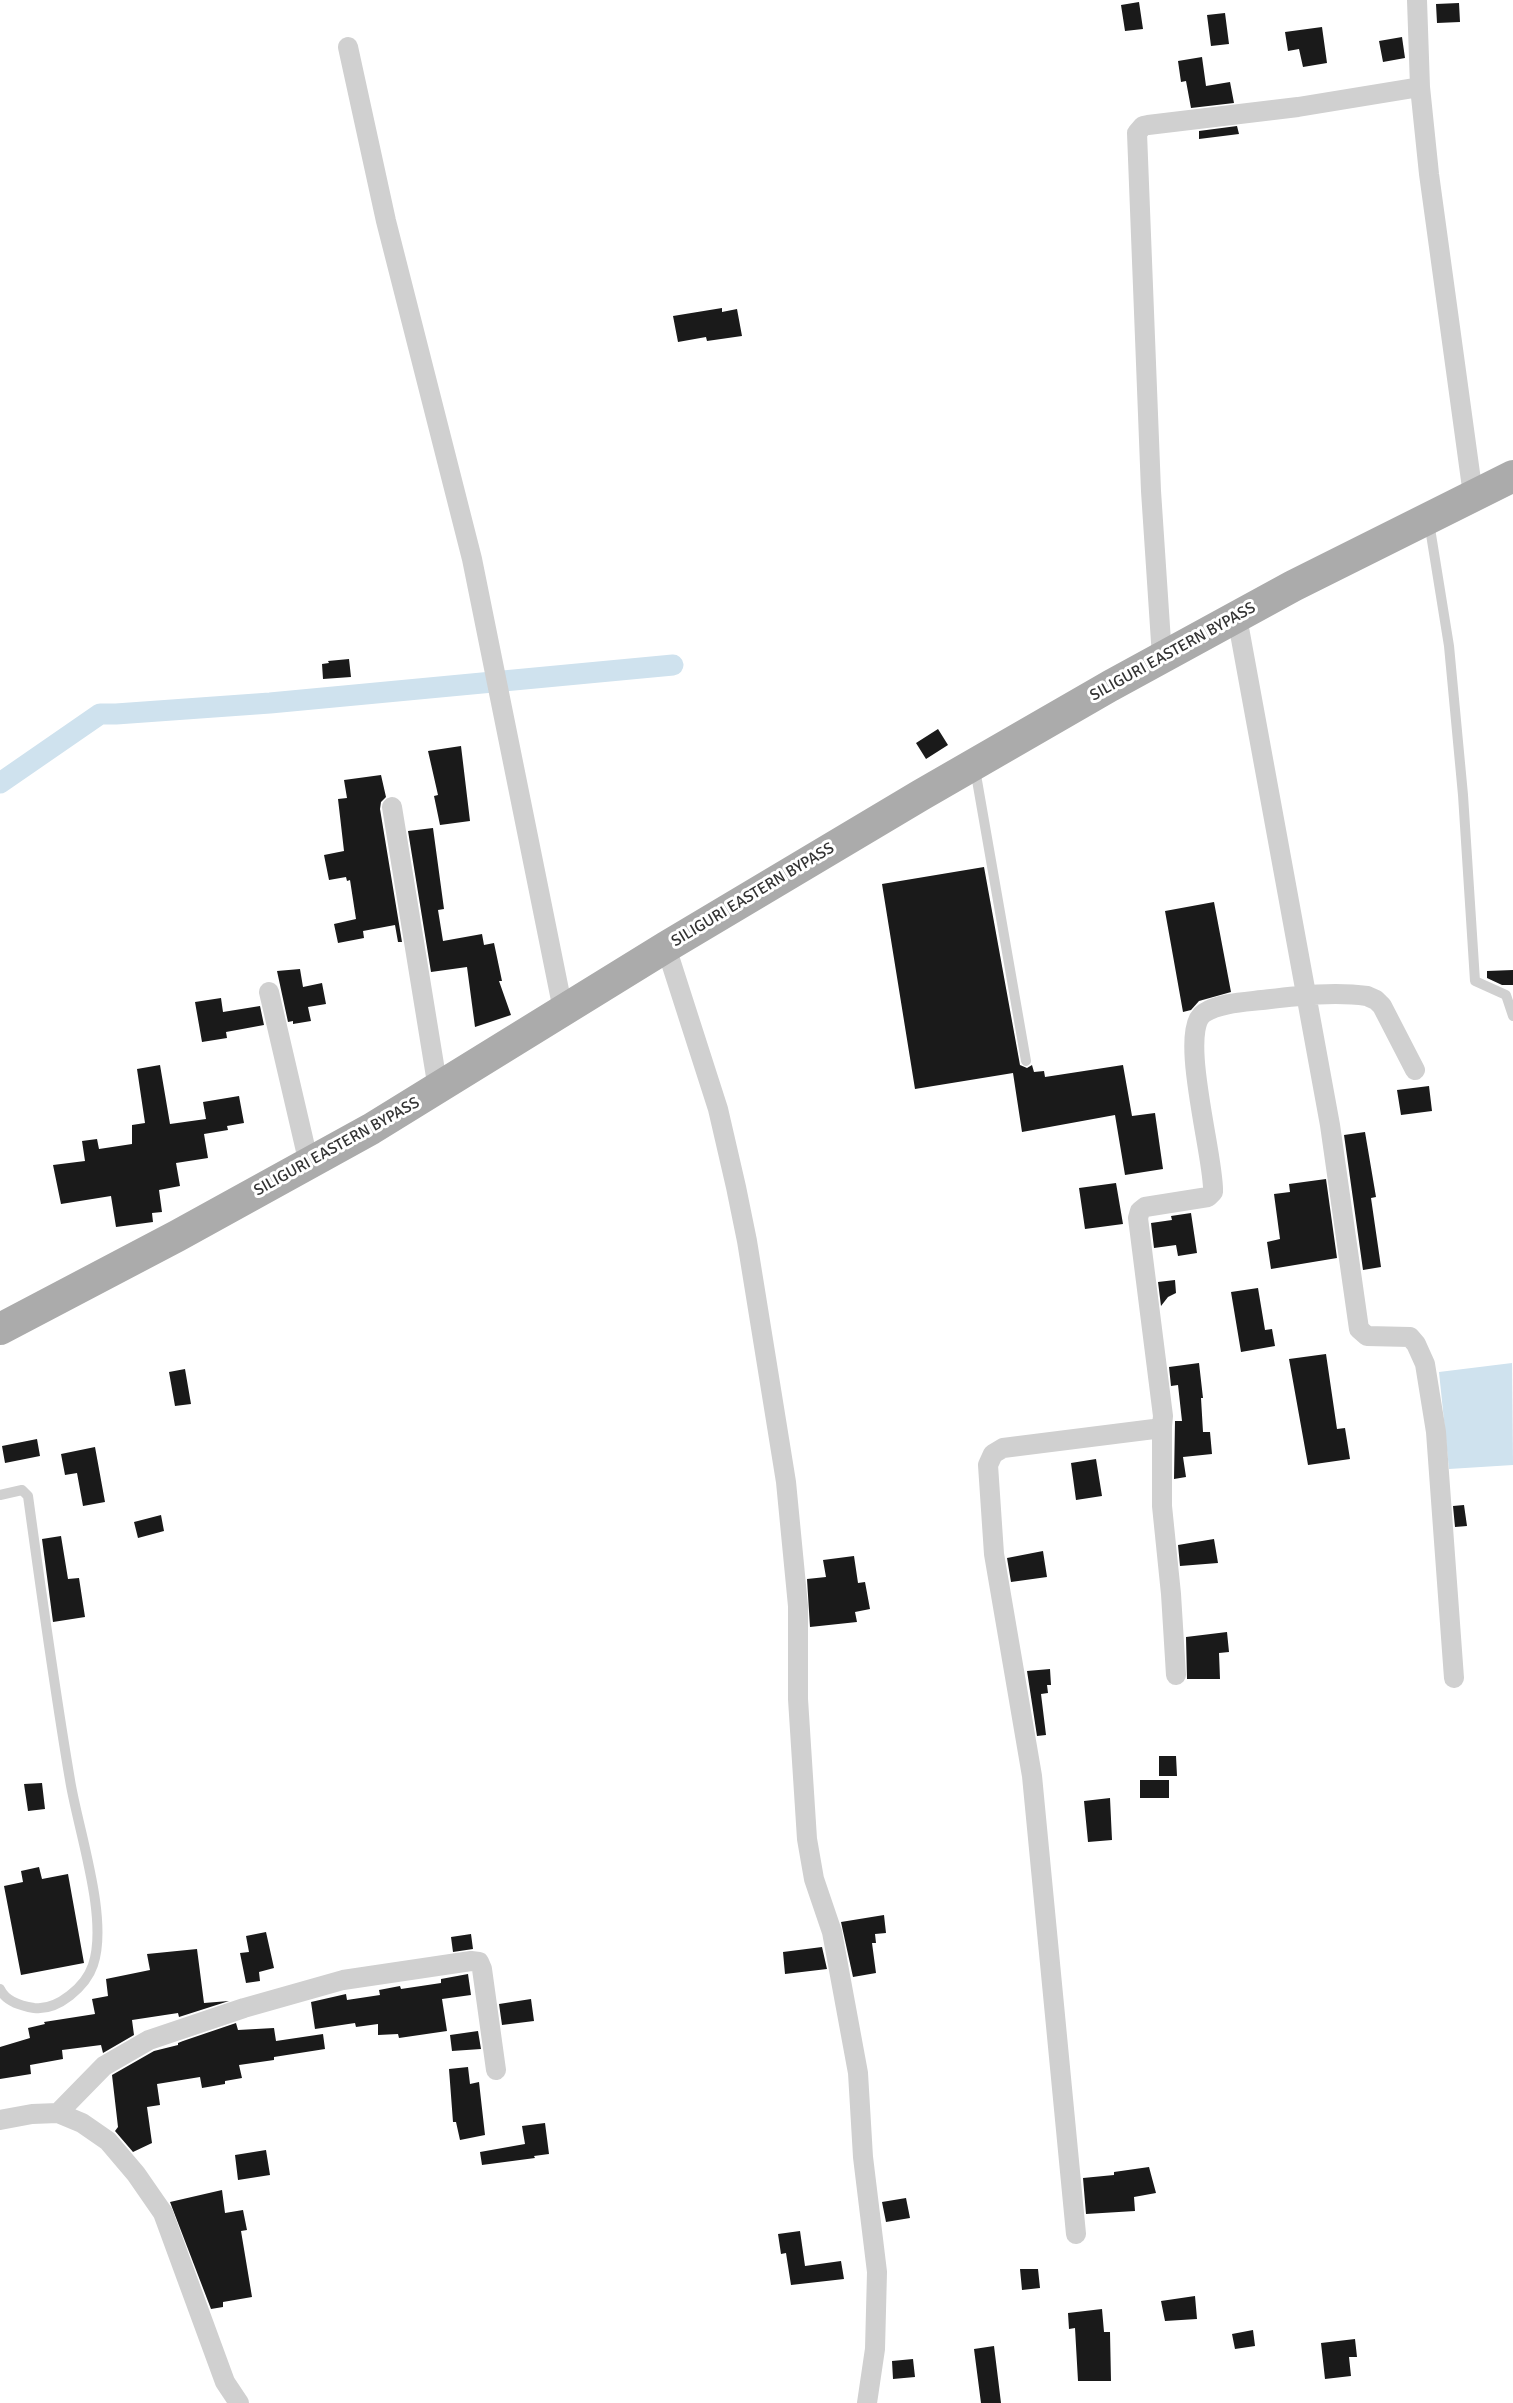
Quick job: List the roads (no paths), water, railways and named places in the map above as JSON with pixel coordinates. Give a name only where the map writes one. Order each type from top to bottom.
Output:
[{"type":"main road","name":"SILIGURI EASTERN BYPASS","points":[[0,1329],[309,1164],[438,1089],[666,947],[974,764],[1162,657],[1329,567],[1513,476]]},
{"type":"street","points":[[1417,0],[1420,87],[1473,495]]},
{"type":"street","points":[[348,47],[386,221],[472,558],[562,1010]]},
{"type":"street","points":[[1162,657],[1151,479],[1137,133],[1143,126],[1148,125],[1298,107],[1420,87]]},
{"type":"street","points":[[1237,617],[1330,1125],[1359,1329],[1367,1336],[1410,1337],[1416,1344],[1425,1364],[1436,1432],[1454,1678]]},
{"type":"street","points":[[392,807],[438,1089]]},
{"type":"street","points":[[666,947],[718,1109],[736,1187],[747,1241],[786,1482],[798,1606],[798,1699],[807,1839],[814,1879],[832,1932],[856,2062],[863,2157],[877,2272],[875,2349],[867,2403]]},
{"type":"street","points":[[269,992],[309,1164]]},
{"type":"street","points":[[1176,1675],[1162,1506],[1163,1416],[1138,1218],[1140,1211],[1145,1207],[1208,1197],[1213,1192],[1194,1054],[1195,1024],[1202,1014],[1214,1008],[1248,1001],[1305,995],[1358,994],[1376,999],[1388,1015],[1415,1070]]},
{"type":"street","points":[[1076,2234],[1032,1776],[994,1554],[988,1465],[993,1454],[1003,1448],[1154,1429],[1162,1426]]},
{"type":"street","points":[[58,2113],[104,2066],[149,2040],[343,1980],[471,1961],[478,1962],[482,1969],[496,2070]]},
{"type":"street","points":[[0,2120],[32,2114],[58,2113],[82,2123],[108,2141],[136,2174],[163,2213],[225,2382],[239,2403]]},
{"type":"lane","points":[[1428,518],[1449,646],[1475,981],[1506,995],[1513,1016]]},
{"type":"lane","points":[[974,764],[1026,1061]]},
{"type":"lane","points":[[0,1495],[22,1490],[28,1496],[70,1783],[94,1900],[98,1935],[93,1965],[77,1990],[57,2004],[39,2009],[18,2006],[1,1993],[0,1989]]},
{"type":"water","points":[[1512,1363],[1513,1465],[1449,1469],[1439,1372]]},
{"type":"waterway","points":[[0,783],[100,714],[270,703],[673,665]]}]
